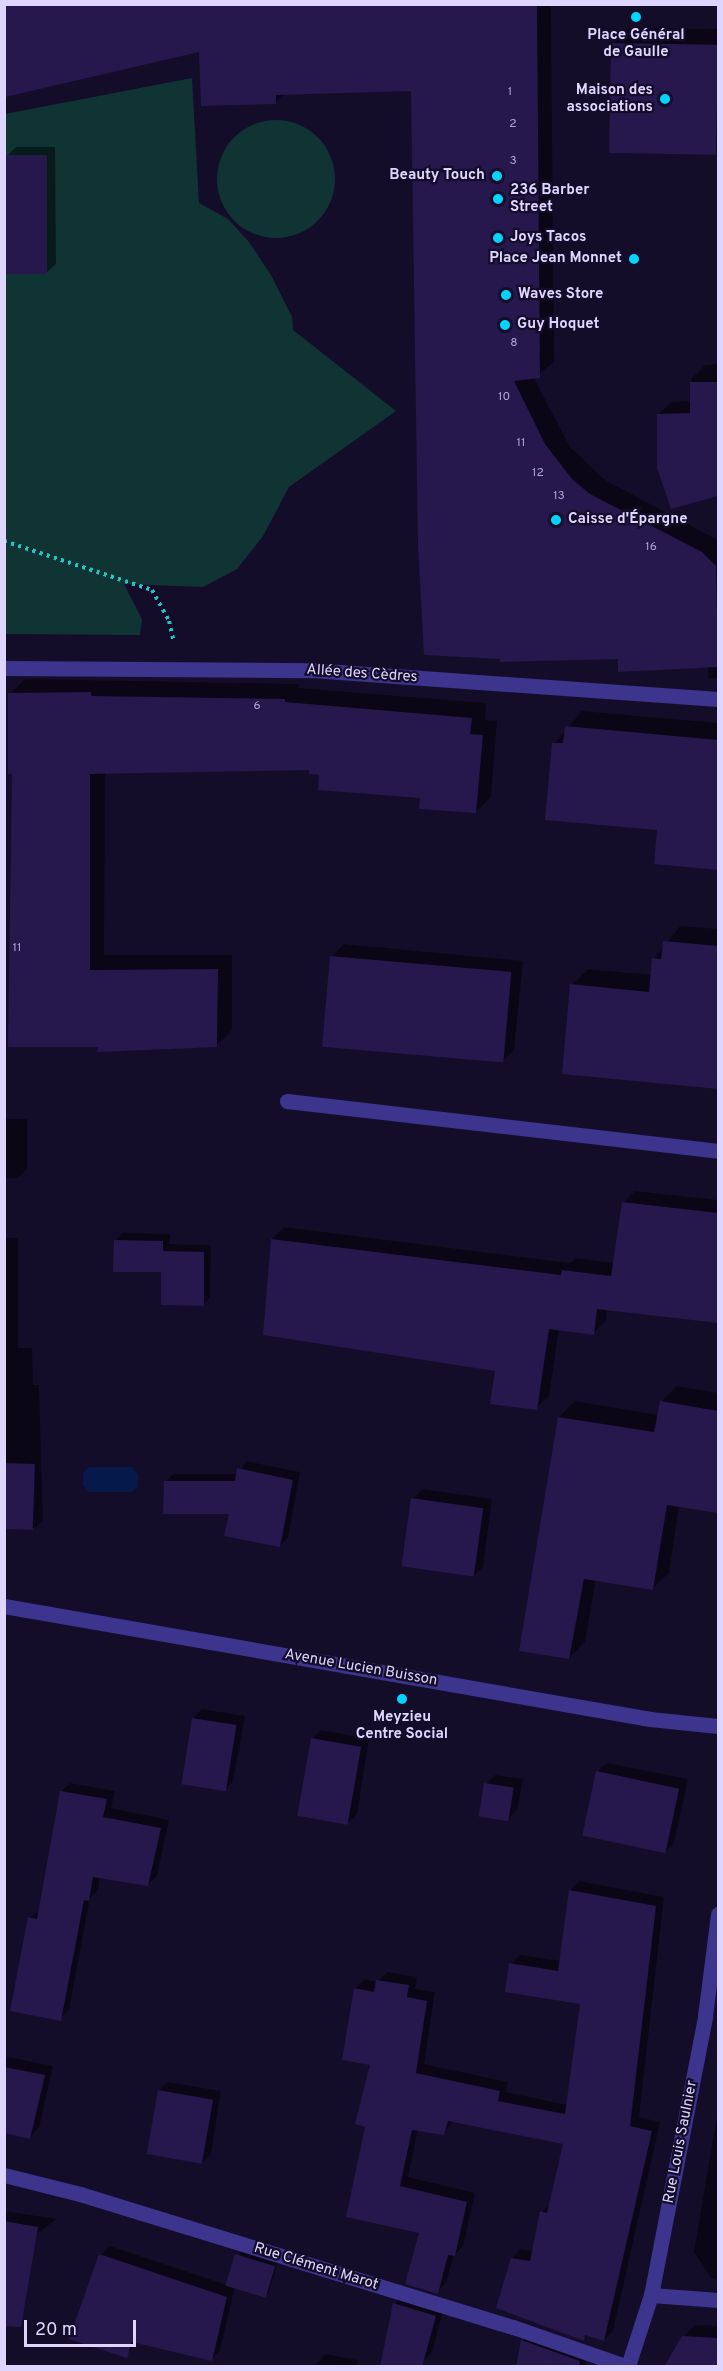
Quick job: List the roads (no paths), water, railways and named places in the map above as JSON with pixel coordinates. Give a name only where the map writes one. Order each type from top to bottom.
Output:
[{"type":"street","name":"Allée des Cèdres","points":[[4,668],[312,670],[718,699]]},
{"type":"street","points":[[287,1101],[718,1151]]},
{"type":"street","name":"Avenue Lucien Buisson","points":[[4,1606],[650,1719],[718,1726]]},
{"type":"street","name":"Rue Louis Saulnier","points":[[626,2367],[651,2295],[705,2016],[718,1914]]},
{"type":"street","name":"Rue Clément Marot","points":[[4,2175],[80,2194],[513,2327],[626,2367]]},
{"type":"street","points":[[651,2295],[718,2300]]},
{"type":"water","points":[[89,1467],[132,1467],[138,1474],[138,1487],[132,1492],[89,1492],[83,1485],[83,1473]]},
{"type":"place","name":"Place Général de Gaulle","points":[[636,17]]},
{"type":"place","name":"Maison des associations","points":[[665,99]]},
{"type":"place","name":"Beauty Touch","points":[[497,176]]},
{"type":"place","name":"236 Barber Street","points":[[498,199]]},
{"type":"place","name":"Joys Tacos","points":[[498,238]]},
{"type":"place","name":"Place Jean Monnet","points":[[634,259]]},
{"type":"place","name":"Waves Store","points":[[506,295]]},
{"type":"place","name":"Guy Hoquet","points":[[505,325]]},
{"type":"place","name":"Caisse d'Épargne","points":[[556,520]]},
{"type":"place","name":"Meyzieu Centre Social","points":[[402,1699]]}]
